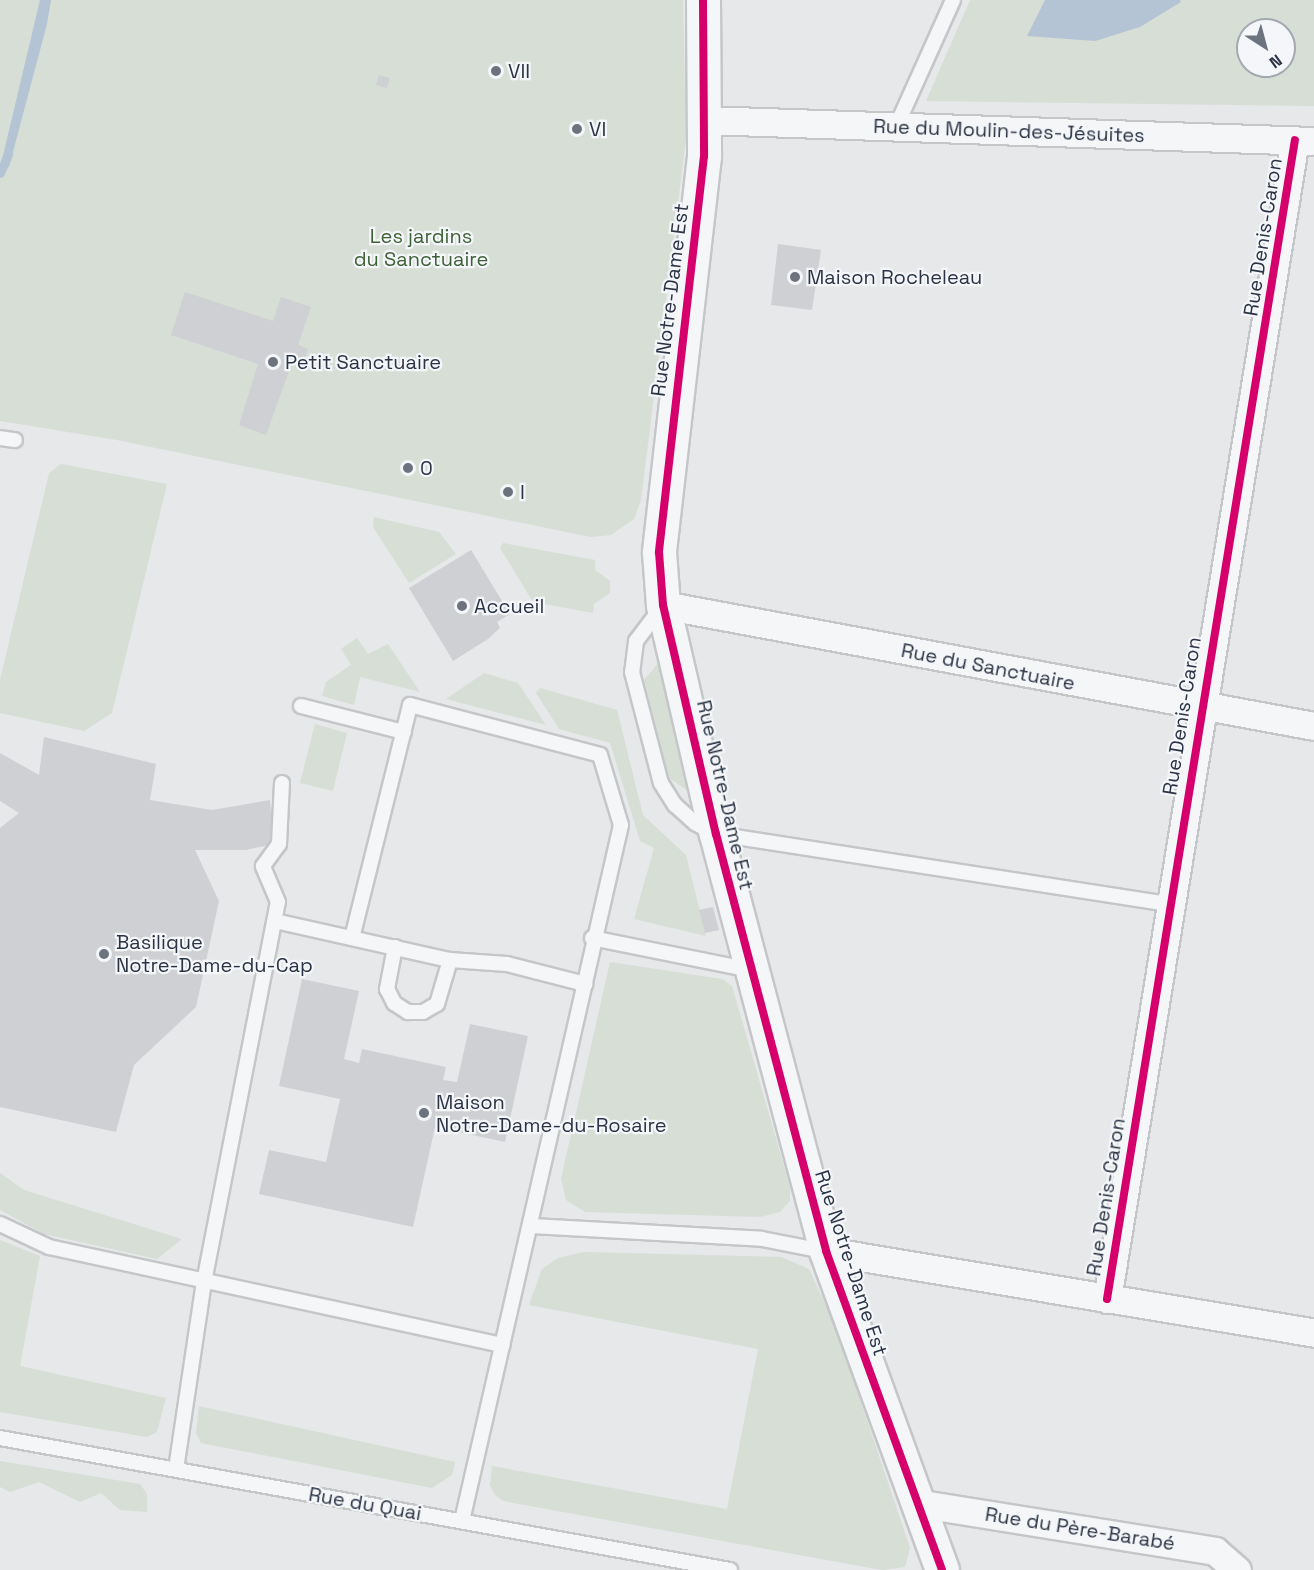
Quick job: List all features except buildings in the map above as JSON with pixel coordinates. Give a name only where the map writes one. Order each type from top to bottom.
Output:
[{"type":"street","name":"Rue Notre-Dame Est","points":[[703,0],[705,120],[659,552],[663,605],[716,834],[826,1251],[942,1570]]},
{"type":"street","name":"Rue du Moulin-des-Jésuites","points":[[705,120],[1305,141]]},
{"type":"street","name":"Rue Denis-Caron","points":[[1107,1299],[1200,707],[1305,141]]},
{"type":"street","name":"Rue du Sanctuaire","points":[[663,605],[1200,707],[1314,726]]},
{"type":"street","points":[[826,1251],[1314,1333]]},
{"type":"street","name":"Rue du Père-Barabé","points":[[916,1503],[1215,1551],[1237,1570]]},
{"type":"lane","points":[[896,128],[953,0]]},
{"type":"lane","points":[[0,438],[15,440]]},
{"type":"lane","points":[[663,605],[636,641],[631,662],[634,682],[666,794],[683,814],[716,834],[1169,904]]},
{"type":"lane","points":[[352,938],[410,705],[600,755],[621,825],[592,938],[585,984],[532,1226],[462,1521]]},
{"type":"lane","points":[[301,706],[404,732]]},
{"type":"lane","points":[[176,1470],[204,1282],[278,902],[263,866],[279,844],[282,783]]},
{"type":"lane","points":[[275,921],[450,960],[507,964],[585,984]]},
{"type":"lane","points":[[592,938],[751,970]]},
{"type":"lane","points":[[395,947],[387,989],[394,1003],[408,1012],[423,1012],[437,1004],[450,960]]},
{"type":"lane","points":[[0,1224],[49,1247],[503,1345]]},
{"type":"lane","points":[[532,1226],[762,1239],[826,1251]]},
{"type":"lane","name":"Rue du Quai","points":[[0,1438],[730,1570]]},
{"type":"green space","name":"Les jardins du Sanctuaire","points":[[0,0],[683,0],[686,139],[641,500],[634,519],[611,535],[591,537],[117,440],[0,421]]},
{"type":"green space","points":[[970,0],[1314,0],[1314,106],[926,101]]},
{"type":"green space","points":[[61,464],[167,484],[112,713],[84,731],[0,713],[0,680],[49,473]]},
{"type":"green space","points":[[374,517],[439,532],[456,554],[409,583],[373,527]]},
{"type":"green space","points":[[503,543],[595,560],[595,570],[610,581],[610,593],[594,604],[593,613],[533,602],[500,548]]},
{"type":"green space","points":[[357,638],[368,654],[388,644],[420,692],[360,677],[354,705],[322,696],[326,682],[351,665],[341,649]]},
{"type":"green space","points":[[661,660],[691,793],[669,778],[644,680]]},
{"type":"green space","points":[[484,673],[518,683],[546,725],[446,699]]},
{"type":"green space","points":[[540,688],[617,710],[643,815],[686,855],[706,936],[634,919],[654,848],[640,841],[610,743],[559,729],[536,693]]},
{"type":"green space","points":[[315,724],[347,733],[333,791],[300,783]]},
{"type":"green space","points":[[610,962],[722,979],[732,986],[790,1187],[790,1201],[780,1212],[760,1217],[585,1212],[566,1200],[561,1179]]},
{"type":"green space","points":[[0,1173],[24,1190],[182,1239],[157,1259],[44,1234],[0,1210]]},
{"type":"green space","points":[[0,1240],[40,1256],[20,1366],[166,1398],[157,1432],[147,1437],[0,1412]]},
{"type":"green space","points":[[583,1252],[781,1257],[809,1269],[835,1325],[910,1548],[905,1567],[882,1570],[503,1501],[495,1495],[490,1485],[492,1466],[727,1509],[758,1349],[529,1305],[542,1269],[558,1258]]},
{"type":"green space","points":[[199,1406],[455,1462],[452,1475],[432,1488],[201,1443],[196,1433]]},
{"type":"green space","points":[[0,1461],[140,1484],[147,1494],[147,1512],[120,1510],[101,1493],[80,1502],[39,1482],[10,1492],[0,1487]]},
{"type":"water","points":[[40,0],[51,0],[47,24],[9,167],[1,164]]},
{"type":"water","points":[[1045,0],[1180,0],[1181,2],[1140,27],[1095,41],[1027,36]]},
{"type":"waterway","points":[[0,173],[8,154]]},
{"type":"cycle path","points":[[703,0],[704,156],[659,552],[663,605],[716,834],[826,1251],[942,1570]]},
{"type":"cycle path","points":[[1107,1299],[1295,140]]},
{"type":"place","name":"VII","points":[[496,71]]},
{"type":"place","name":"VI","points":[[577,129]]},
{"type":"place","name":"Maison Rocheleau","points":[[795,277]]},
{"type":"place","name":"Petit Sanctuaire","points":[[273,362]]},
{"type":"place","name":"0","points":[[408,468]]},
{"type":"place","name":"I","points":[[508,492]]},
{"type":"place","name":"Accueil","points":[[462,606]]},
{"type":"place","name":"Basilique Notre-Dame-du-Cap","points":[[104,954]]},
{"type":"place","name":"Maison Notre-Dame-du-Rosaire","points":[[424,1113]]}]
